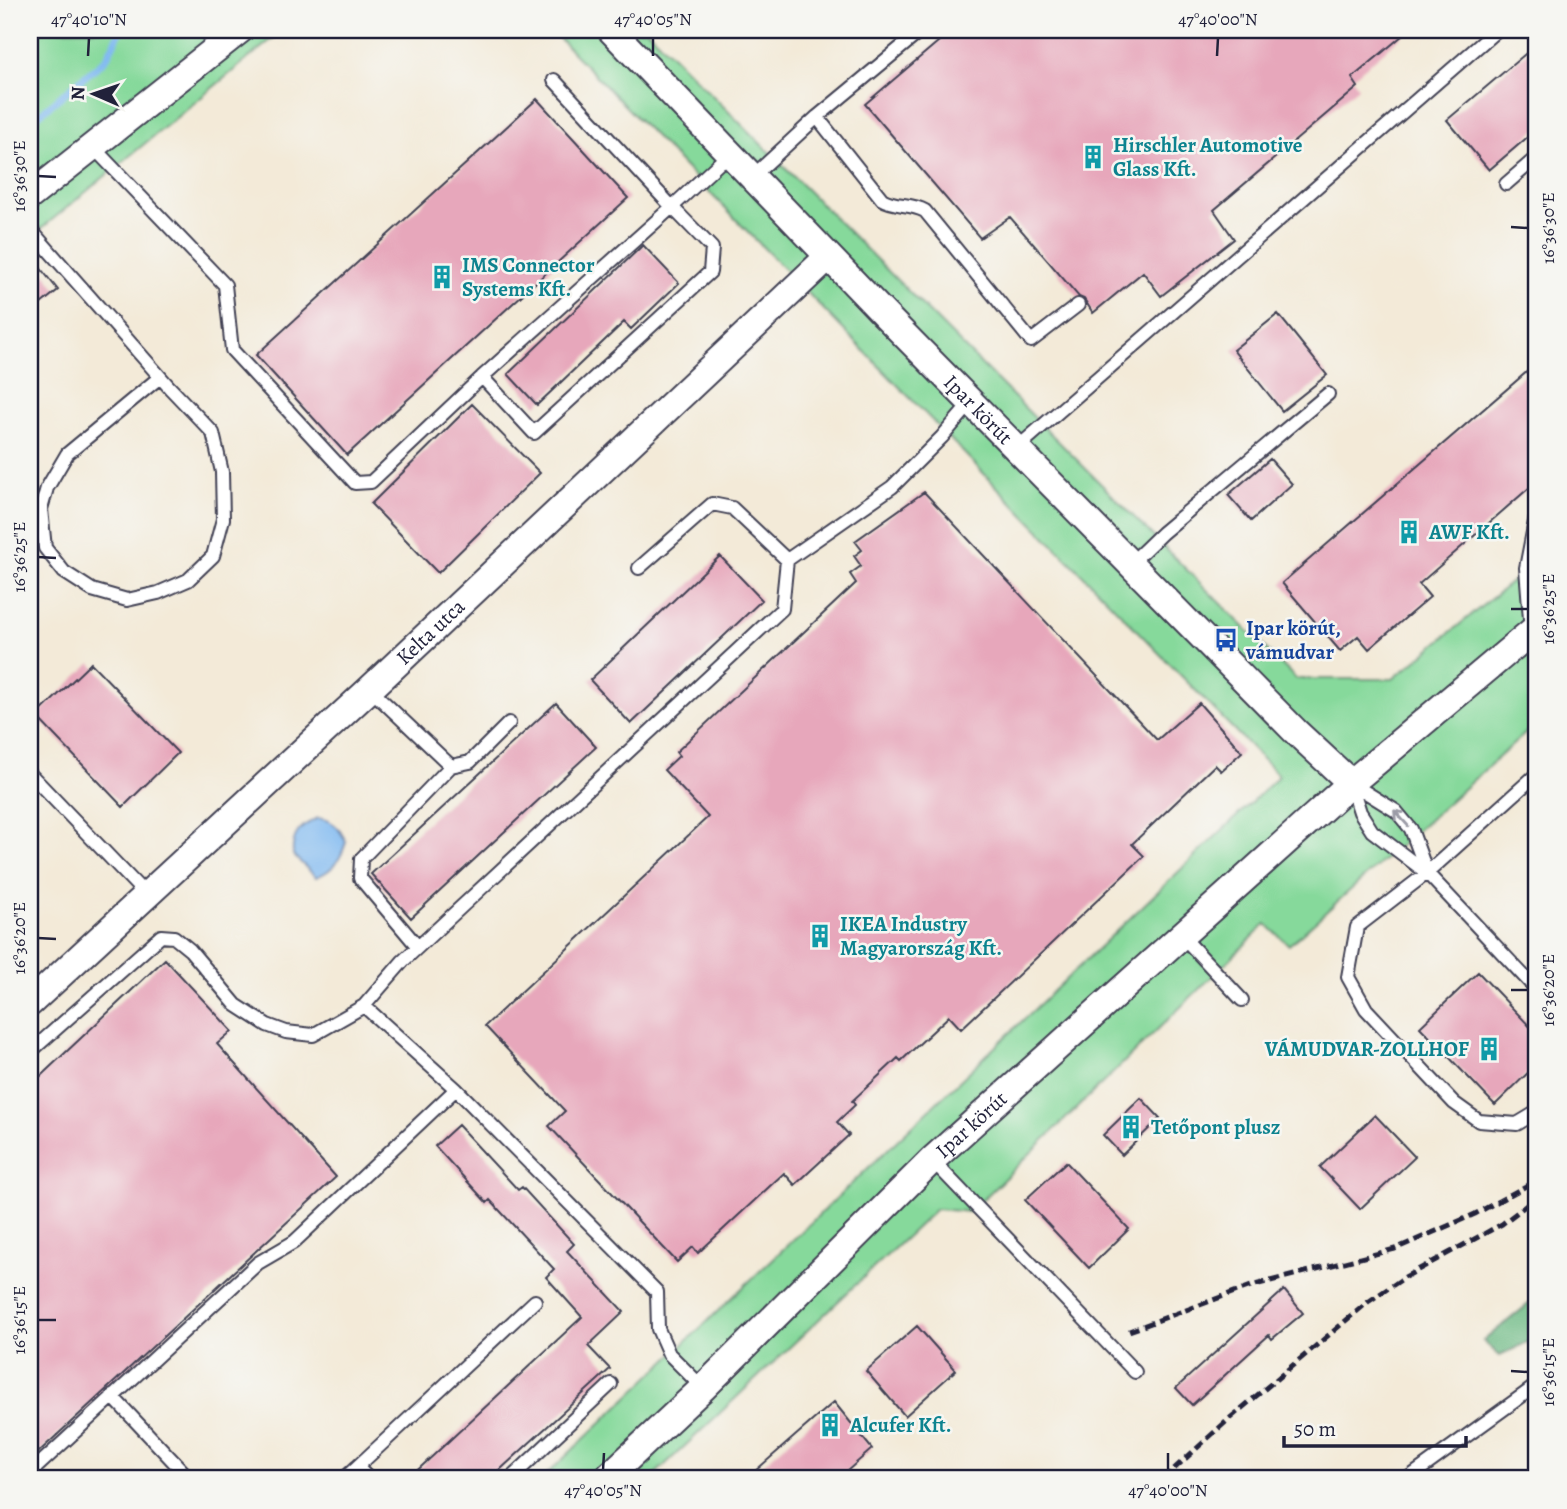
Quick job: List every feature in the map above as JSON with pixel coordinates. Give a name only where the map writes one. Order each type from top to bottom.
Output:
[{"type":"street","points":[[30,196],[240,30]]},
{"type":"street","name":"Ipar körút","points":[[611,30],[971,403],[1286,722],[1351,783]]},
{"type":"street","name":"Kelta utca","points":[[30,1003],[828,257]]},
{"type":"street","name":"Ipar körút","points":[[606,1479],[703,1388],[932,1160],[1351,783],[1534,630]]},
{"type":"lane","points":[[752,177],[817,117],[922,30]]},
{"type":"lane","points":[[1017,448],[1497,30]]},
{"type":"lane","points":[[482,377],[534,433],[710,272],[712,248],[554,80]]},
{"type":"lane","points":[[817,117],[881,199],[895,205],[917,207],[925,211],[1031,341],[1078,305]]},
{"type":"lane","points":[[94,148],[225,285],[232,350],[355,483],[371,482],[482,377],[729,154]]},
{"type":"lane","points":[[1506,184],[1537,157]]},
{"type":"lane","points":[[30,229],[213,433],[222,472],[223,519],[213,556],[188,580],[158,593],[127,600],[92,590],[64,572],[45,548],[41,509],[47,488],[67,454],[160,377]]},
{"type":"lane","points":[[1131,563],[1161,533],[1328,394]]},
{"type":"lane","points":[[30,1052],[161,936],[174,937],[190,950],[236,1006],[267,1025],[286,1032],[313,1035],[364,1006],[403,961],[782,609],[787,559],[892,487],[942,437],[971,403]]},
{"type":"lane","points":[[639,568],[712,504],[732,509],[787,559]]},
{"type":"lane","points":[[1534,630],[1526,568],[1537,511]]},
{"type":"lane","points":[[370,688],[450,766]]},
{"type":"lane","points":[[418,947],[360,878],[361,859],[450,766],[470,762],[509,723]]},
{"type":"lane","points":[[30,774],[146,896]]},
{"type":"lane","points":[[1537,774],[1427,873],[1357,928],[1348,976],[1366,1009],[1454,1103],[1479,1121],[1517,1124],[1537,1112]]},
{"type":"lane","points":[[1351,783],[1396,811],[1411,830],[1427,873]]},
{"type":"lane","points":[[1351,783],[1360,812],[1372,831],[1427,873],[1537,990]]},
{"type":"lane","points":[[1182,936],[1242,1000]]},
{"type":"lane","points":[[364,1006],[456,1089],[657,1292],[658,1329],[669,1354],[703,1388]]},
{"type":"lane","points":[[30,1473],[258,1263],[294,1242],[456,1089]]},
{"type":"lane","points":[[932,1160],[1135,1372]]},
{"type":"lane","points":[[344,1479],[535,1301]]},
{"type":"lane","points":[[510,1479],[611,1384]]},
{"type":"lane","points":[[1407,1479],[1537,1385]]},
{"type":"lane","points":[[112,1396],[190,1479]]},
{"type":"lane","points":[[357,1467],[369,1479]]},
{"type":"green space","points":[[30,30],[283,30],[30,238]]},
{"type":"green space","points":[[551,30],[647,30],[1296,679],[1393,679],[1537,561],[1537,723],[1289,945],[1266,924],[970,1212],[936,1209],[650,1479],[542,1479],[1279,776]]},
{"type":"green space","points":[[1537,1297],[1537,1337],[1500,1356],[1483,1341]]},
{"type":"water","points":[[318,818],[335,826],[346,842],[336,864],[316,877],[293,855],[293,848],[298,832]]},
{"type":"building","name":"Hirschler Automotive Glass Kft.","points":[[952,30],[1409,30],[1352,78],[1358,87],[1214,210],[1234,239],[1161,296],[1143,272],[1093,313],[1084,299],[1079,297],[1010,217],[980,238],[865,104]]},
{"type":"building","points":[[1537,44],[1537,129],[1489,170],[1447,120]]},
{"type":"building","name":"IMS Connector Systems Kft.","points":[[537,99],[628,198],[347,455],[256,355]]},
{"type":"building","points":[[643,245],[679,283],[631,329],[624,322],[537,405],[508,374]]},
{"type":"building","points":[[30,255],[58,290],[30,313]]},
{"type":"building","points":[[1278,314],[1327,375],[1282,411],[1233,350]]},
{"type":"building","name":"AWF Kft.","points":[[1537,363],[1537,481],[1419,584],[1430,597],[1369,649],[1358,636],[1340,651],[1282,583]]},
{"type":"building","points":[[472,404],[540,473],[438,573],[371,504]]},
{"type":"building","points":[[1270,459],[1292,484],[1251,521],[1228,495]]},
{"type":"building","name":"IKEA Industry Magyarország Kft.","points":[[924,492],[1157,740],[1199,703],[1242,752],[1221,771],[1215,765],[1132,844],[1144,856],[961,1029],[949,1016],[901,1061],[898,1058],[852,1101],[855,1105],[837,1122],[849,1135],[795,1185],[784,1173],[698,1253],[693,1247],[677,1262],[549,1126],[565,1111],[485,1026],[708,817],[664,770],[679,756],[676,752],[856,583],[850,574],[861,566],[854,556],[862,550],[855,541]]},
{"type":"building","points":[[720,556],[762,600],[631,724],[590,680]]},
{"type":"building","points":[[91,663],[178,753],[123,807],[36,716]]},
{"type":"building","points":[[556,703],[596,747],[411,918],[371,874]]},
{"type":"building","points":[[165,959],[232,1031],[217,1044],[336,1177],[30,1460],[30,1086]]},
{"type":"building","name":"VÁMUDVAR-ZOLLHOF","points":[[1478,972],[1537,1034],[1537,1064],[1495,1105],[1420,1027]]},
{"type":"building","name":"Tetőpont plusz","points":[[1141,1098],[1160,1118],[1122,1155],[1103,1135]]},
{"type":"building","points":[[1375,1115],[1415,1157],[1360,1209],[1320,1167]]},
{"type":"building","points":[[458,1125],[518,1190],[522,1187],[574,1244],[567,1251],[624,1312],[588,1346],[610,1369],[490,1479],[408,1479],[582,1317],[546,1277],[554,1269],[490,1200],[487,1203],[435,1146]]},
{"type":"building","points":[[1066,1162],[1129,1229],[1089,1268],[1025,1200]]},
{"type":"building","points":[[1284,1290],[1303,1313],[1272,1339],[1269,1335],[1192,1405],[1176,1388]]},
{"type":"building","name":"Alcufer Kft.","points":[[917,1326],[956,1370],[905,1416],[866,1371]]},
{"type":"building","name":"Alcufer Kft.","points":[[834,1402],[872,1449],[838,1479],[746,1479]]},
{"type":"waterway","points":[[30,122],[106,59],[121,30]]},
{"type":"railway","points":[[1129,1331],[1251,1286],[1395,1249],[1475,1214],[1537,1180]]},
{"type":"railway","points":[[1163,1479],[1229,1419],[1368,1302],[1405,1277],[1502,1224],[1537,1197]]},
{"type":"place","name":"Hirschler Automotive Glass Kft.","points":[[1093,157]]},
{"type":"place","name":"IMS Connector Systems Kft.","points":[[442,277]]},
{"type":"place","name":"AWF Kft.","points":[[1409,532]]},
{"type":"place","name":"Ipar körút, vámudvar","points":[[1226,640]]},
{"type":"place","name":"IKEA Industry Magyarország Kft.","points":[[820,936]]},
{"type":"place","name":"VÁMUDVAR-ZOLLHOF","points":[[1489,1049]]},
{"type":"place","name":"Tetőpont plusz","points":[[1131,1127]]},
{"type":"place","name":"Alcufer Kft.","points":[[830,1425]]}]
